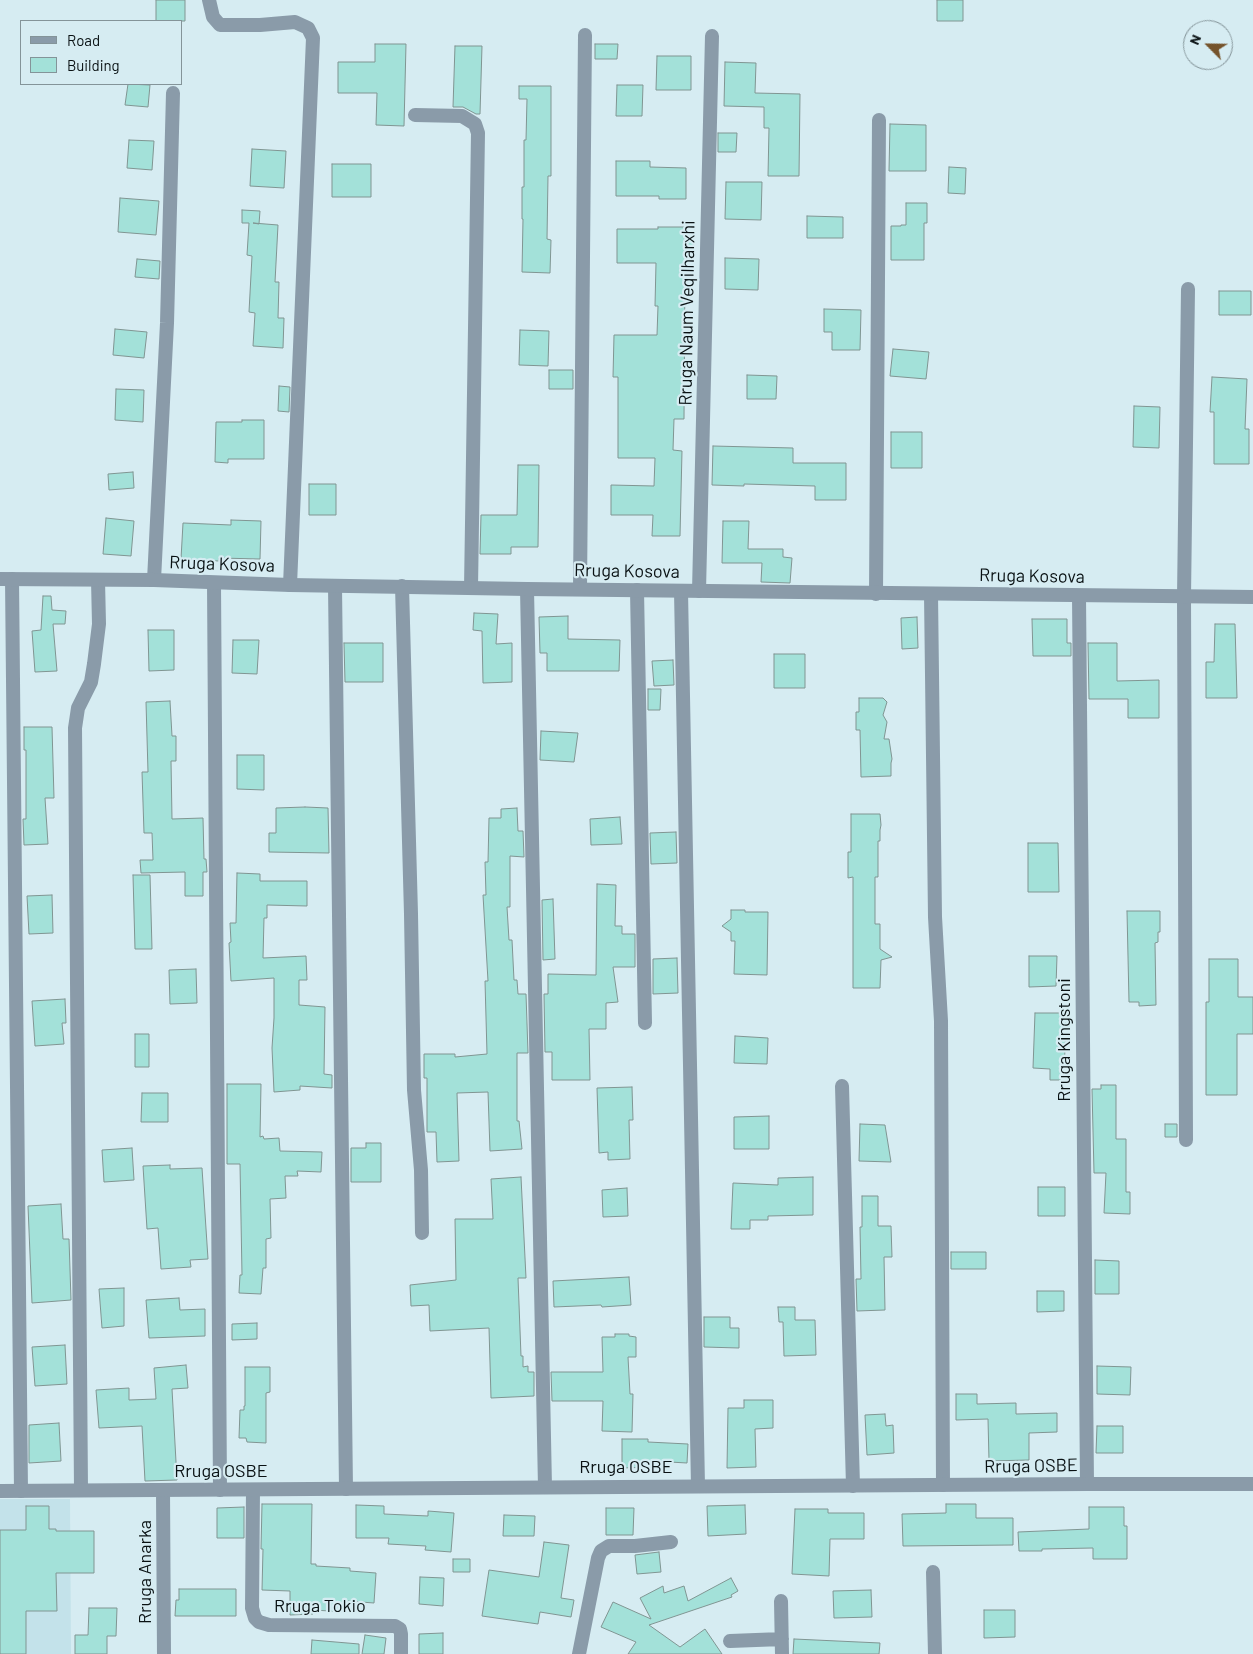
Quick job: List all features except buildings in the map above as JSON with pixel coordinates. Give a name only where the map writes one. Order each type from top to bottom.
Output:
[{"type":"street","points":[[209,0],[213,17],[220,25],[260,25],[294,22],[308,28],[313,38],[290,585]]},
{"type":"street","points":[[580,589],[585,35]]},
{"type":"street","name":"Rruga Naum Veqilharxhi","points":[[699,591],[712,36]]},
{"type":"street","points":[[154,580],[166,323],[173,93]]},
{"type":"street","points":[[415,115],[462,116],[475,124],[478,132],[470,588]]},
{"type":"street","points":[[876,594],[879,120]]},
{"type":"street","points":[[1186,1140],[1184,597],[1188,289]]},
{"type":"street","points":[[6,579],[21,1491]]},
{"type":"street","name":"Rruga Kosova","points":[[6,579],[154,580],[290,585],[527,589],[1253,597]]},
{"type":"street","points":[[82,1490],[75,728],[78,708],[91,682],[94,664],[99,624],[98,580]]},
{"type":"street","points":[[214,583],[220,1490]]},
{"type":"street","points":[[335,586],[346,1489]]},
{"type":"street","points":[[402,586],[414,1090],[421,1170],[422,1233]]},
{"type":"street","points":[[527,589],[545,1487]]},
{"type":"street","points":[[637,590],[645,1023]]},
{"type":"street","points":[[681,591],[698,1486]]},
{"type":"street","points":[[931,594],[935,917],[941,1021],[943,1485]]},
{"type":"street","name":"Rruga Kingstoni","points":[[1080,596],[1087,1484]]},
{"type":"street","points":[[842,1086],[853,1486]]},
{"type":"street","name":"Rruga OSBE","points":[[0,1491],[1253,1484]]},
{"type":"street","name":"Rruga Anarka","points":[[163,1490],[164,1654]]},
{"type":"street","name":"Rruga Tokio","points":[[252,1490],[252,1608],[255,1618],[269,1626],[396,1626],[400,1629],[401,1634],[401,1654]]},
{"type":"street","points":[[579,1654],[601,1550],[609,1546],[634,1546],[671,1542]]},
{"type":"street","points":[[933,1572],[934,1654]]},
{"type":"street","points":[[781,1601],[782,1654]]},
{"type":"street","points":[[730,1641],[782,1639]]},
{"type":"shaded area","points":[[0,1499],[70,1499],[71,1654],[0,1654]]}]
